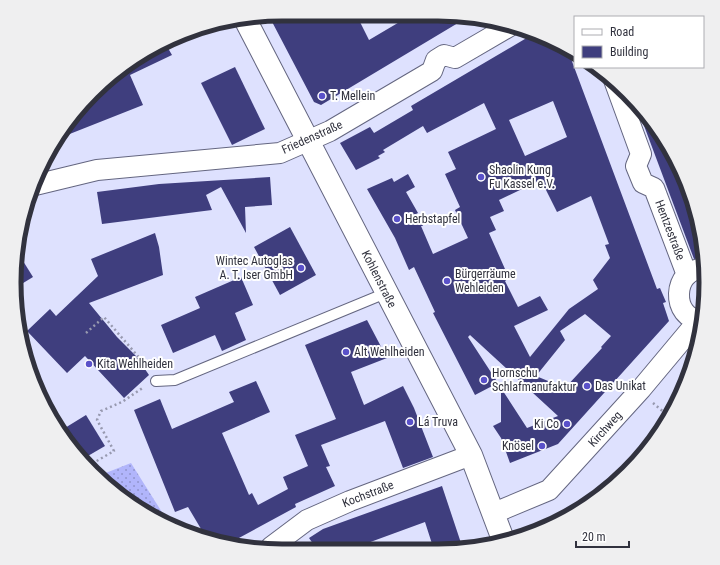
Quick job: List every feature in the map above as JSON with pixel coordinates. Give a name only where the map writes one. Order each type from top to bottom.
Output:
[{"type":"main road","name":"Kohlenstraße","points":[[248,23],[307,140],[471,455],[502,536]]},
{"type":"street","name":"Friedenstraße","points":[[40,184],[97,170],[280,153],[330,131],[432,71],[436,60],[444,55],[455,58],[504,30]]},
{"type":"street","name":"Hentzestraße","points":[[620,96],[642,154],[636,166],[638,172],[643,183],[654,188],[696,272]]},
{"type":"street","name":"Kirchweg","points":[[696,272],[679,289],[678,298],[684,311],[697,319]]},
{"type":"street","name":"Kirchweg","points":[[494,513],[549,490],[641,389],[696,325]]},
{"type":"street","name":"Kochstraße","points":[[276,544],[307,520],[350,500],[471,455]]},
{"type":"lane","points":[[156,381],[175,380],[386,293]]},
{"type":"path","points":[[86,333],[104,316],[144,362],[153,374],[156,381],[142,388],[122,402],[101,411],[97,420],[114,451],[94,463]]},
{"type":"path","points":[[650,400],[664,412]]},
{"type":"shaded area","points":[[131,463],[164,515],[137,500],[104,473]]},
{"type":"building","points":[[360,21],[369,40],[401,21],[459,22],[321,105],[314,102],[272,22]]},
{"type":"building","points":[[528,37],[571,58],[657,289],[660,288],[666,302],[663,303],[669,321],[558,444],[510,463],[501,438],[493,426],[501,422],[501,388],[527,428],[558,416],[470,335],[468,337],[498,383],[475,395],[433,313],[435,312],[414,267],[409,270],[395,238],[367,189],[392,178],[394,182],[408,174],[415,187],[406,192],[418,213],[416,214],[423,226],[421,226],[433,254],[468,238],[455,210],[460,207],[445,174],[456,169],[448,152],[496,129],[484,103],[427,133],[423,126],[383,150],[385,152],[378,156],[380,158],[356,170],[340,143],[370,127],[374,133],[413,110],[411,106]],"holes":[[[553,101],[567,137],[525,156],[509,120]],[[541,180],[557,212],[591,196],[609,244],[605,245],[610,258],[593,280],[598,289],[569,309],[530,357],[514,326],[548,310],[540,296],[518,307],[505,281],[509,278],[489,233],[496,230],[490,217],[504,211],[499,200]],[[585,314],[611,336],[601,347],[602,348],[565,388],[536,376],[565,340],[560,331]]]},
{"type":"building","points":[[168,48],[172,55],[130,75],[143,105],[66,135],[86,110],[110,86],[137,65]]},
{"type":"building","points":[[235,67],[265,129],[232,145],[201,83]]},
{"type":"building","points":[[641,119],[664,152],[685,198],[697,248],[698,259],[694,259]]},
{"type":"building","points":[[270,177],[272,205],[245,207],[246,233],[221,187],[206,195],[212,210],[102,224],[97,192],[159,184]]},
{"type":"building","points":[[290,227],[316,275],[280,295],[254,247]]},
{"type":"building","points":[[155,233],[159,247],[163,275],[89,303],[117,337],[136,356],[149,375],[124,398],[85,356],[67,373],[27,331],[50,309],[56,316],[98,276],[91,259]]},
{"type":"building","points":[[22,260],[33,277],[21,284]]},
{"type":"building","points":[[241,277],[253,305],[235,313],[246,340],[222,351],[215,335],[173,353],[161,325],[200,308],[195,297]]},
{"type":"building","points":[[367,320],[387,358],[351,372],[364,405],[403,386],[414,408],[433,457],[403,468],[385,421],[321,445],[330,466],[326,467],[335,486],[295,504],[296,507],[236,540],[202,531],[188,507],[175,512],[134,410],[160,399],[172,429],[234,402],[229,392],[256,381],[270,412],[222,433],[249,495],[252,493],[258,505],[288,489],[283,477],[308,466],[295,435],[336,419],[305,345]]},
{"type":"building","points":[[86,415],[105,446],[87,456],[65,428]]},
{"type":"building","points":[[442,486],[461,543],[432,544],[425,522],[365,544],[313,544],[309,538],[323,529]]},
{"type":"place","name":"T. Mellein","points":[[322,96]]},
{"type":"place","name":"Shaolin Kung Fu Kassel e.V.","points":[[481,177]]},
{"type":"place","name":"Herbstapfel","points":[[397,219]]},
{"type":"place","name":"Wintec Autoglas A. T. Iser GmbH","points":[[301,268]]},
{"type":"place","name":"Bürgerräume Wehleiden","points":[[447,281]]},
{"type":"place","name":"Alt Wehlheiden","points":[[346,352]]},
{"type":"place","name":"Kita Wehlheiden","points":[[89,364]]},
{"type":"place","name":"Hornschu Schlafmanufaktur","points":[[484,380]]},
{"type":"place","name":"Das Unikat","points":[[587,386]]},
{"type":"place","name":"Lá Truva","points":[[410,422]]},
{"type":"place","name":"Ki Co","points":[[567,424]]},
{"type":"place","name":"Knösel","points":[[542,446]]}]
